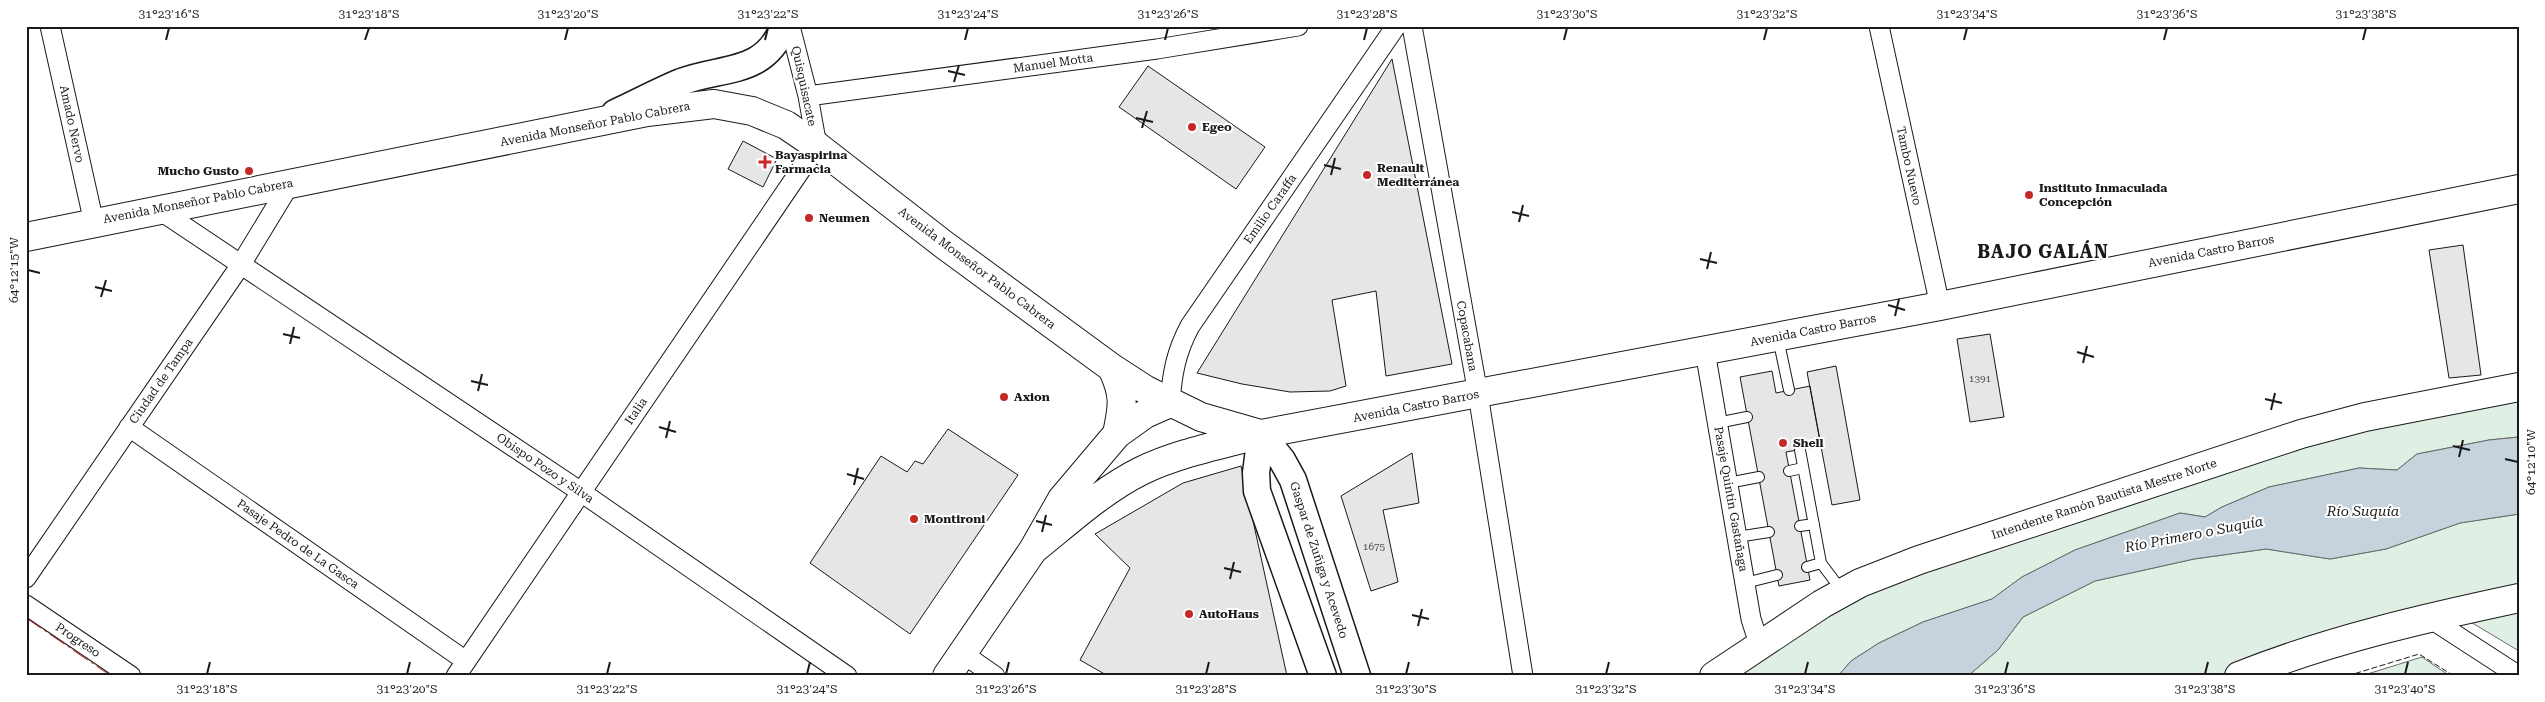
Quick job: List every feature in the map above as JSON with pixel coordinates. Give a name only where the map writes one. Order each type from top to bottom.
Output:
[{"type":"main road","name":"Avenida Monseñor Pablo Cabrera","points":[[26,237],[291,182],[671,108],[714,104],[733,106],[768,116],[786,125],[943,244],[1112,368],[1170,403]]},
{"type":"main road","name":"Avenida Castro Barros","points":[[1170,403],[1202,417],[1261,434],[1940,306],[2519,189]]},
{"type":"main road","points":[[1112,368],[1121,388],[1123,404],[1117,434]]},
{"type":"main road","name":"Intendente Ramón Bautista Mestre Norte","points":[[1714,676],[1842,591],[1919,560],[2301,434],[2365,417],[2519,387]]},
{"type":"main road","points":[[947,676],[1032,550],[1062,499],[1117,434],[1145,414],[1170,403]]},
{"type":"main road","points":[[1032,550],[1101,496],[1141,471],[1187,453],[1261,434]]},
{"type":"main road","points":[[2239,676],[2273,662],[2428,617],[2519,598]]},
{"type":"street","name":"Amado Nervo","points":[[50,26],[94,223]]},
{"type":"street","points":[[593,123],[681,82],[750,64],[764,56],[774,46],[784,26]]},
{"type":"street","name":"Quisquisacate","points":[[790,26],[808,96],[816,146]]},
{"type":"street","name":"Manuel Motta","points":[[808,96],[1157,49],[1298,26]]},
{"type":"street","name":"Emilio Caraffa","points":[[1170,403],[1172,368],[1179,346],[1190,326],[1396,26]]},
{"type":"street","name":"Copacabana","points":[[1412,26],[1478,394],[1523,676]]},
{"type":"street","name":"Tambo Nuevo","points":[[1879,26],[1940,306]]},
{"type":"street","name":"Italia","points":[[461,668],[816,146]]},
{"type":"street","name":"Ciudad de Tampa","points":[[26,578],[240,266],[291,182]]},
{"type":"street","name":"Obispo Pozo y Silva","points":[[158,209],[240,266],[581,492],[846,676]]},
{"type":"street","name":"Pasaje Quintín Gastañaga","points":[[1705,351],[1745,583],[1760,647]]},
{"type":"street","name":"Pasaje Pedro de La Gasca","points":[[129,427],[461,668]]},
{"type":"street","points":[[1261,434],[1256,473],[1257,491],[1323,676]]},
{"type":"street","name":"Gaspar de Zuñiga y Acevedo","points":[[1261,434],[1282,460],[1293,480],[1358,676]]},
{"type":"street","name":"Progreso","points":[[26,604],[131,676]]},
{"type":"street","points":[[2428,617],[2519,676]]},
{"type":"street","points":[[962,654],[995,676]]},
{"type":"lane","points":[[1778,337],[1789,390]]},
{"type":"lane","points":[[1718,423],[1747,416]]},
{"type":"lane","points":[[1800,450],[1821,563],[1842,591]]},
{"type":"lane","points":[[1789,471],[1803,468]]},
{"type":"lane","points":[[1728,483],[1759,477]]},
{"type":"lane","points":[[1800,526],[1814,524]]},
{"type":"lane","points":[[1737,537],[1769,532]]},
{"type":"lane","points":[[1807,567],[1821,563]]},
{"type":"lane","points":[[1745,583],[1777,575]]},
{"type":"green space","points":[[2519,387],[2518,437],[2489,440],[2417,454],[2397,470],[2359,468],[2269,487],[2222,507],[2205,517],[2180,513],[2075,550],[2022,577],[1992,599],[1923,622],[1879,643],[1851,661],[1838,676],[1714,676],[1822,604],[2301,434]]},
{"type":"green space","points":[[2519,514],[2519,598],[2239,676],[1968,676],[1998,650],[2023,617],[2095,581],[2194,559],[2266,549],[2330,559],[2386,549],[2460,523]]},
{"type":"green space","points":[[2519,609],[2519,651],[2464,618]]},
{"type":"green space","points":[[2422,657],[2450,676],[2361,676]]},
{"type":"water","name":"Río Suquía","points":[[2519,437],[2519,514],[2460,523],[2386,549],[2330,559],[2266,549],[2194,559],[2095,581],[2023,617],[1998,650],[1968,676],[1838,676],[1851,661],[1879,643],[1923,622],[1992,599],[2022,577],[2075,550],[2180,513],[2205,517],[2222,507],[2269,487],[2359,468],[2397,470],[2417,454],[2489,440]]},
{"type":"building","name":"Renault Mediterránea","points":[[1392,59],[1452,364],[1386,376],[1376,291],[1332,300],[1346,386],[1330,391],[1290,392],[1242,384],[1197,373]]},
{"type":"building","name":"Egeo","points":[[1148,66],[1265,147],[1236,189],[1119,107]]},
{"type":"building","points":[[743,141],[777,159],[763,187],[728,169]]},
{"type":"building","points":[[2463,245],[2481,375],[2449,378],[2429,250]]},
{"type":"building","points":[[1990,334],[2004,417],[1970,422],[1957,339]]},
{"type":"building","points":[[1836,366],[1860,500],[1832,505],[1807,372]]},
{"type":"building","points":[[1772,371],[1776,393],[1810,386],[1821,446],[1786,452],[1810,580],[1779,586],[1740,377]]},
{"type":"building","name":"Montironi","points":[[948,429],[1018,475],[910,634],[810,563],[881,456],[907,472],[915,461],[923,464]]},
{"type":"building","points":[[1412,453],[1419,503],[1383,510],[1398,582],[1371,591],[1341,496]]},
{"type":"building","name":"AutoHaus","points":[[1241,466],[1287,676],[1108,676],[1080,660],[1130,568],[1095,534],[1183,483]]},
{"type":"fence","points":[[2347,676],[2419,654],[2454,676]]},
{"type":"power","points":[[26,618],[111,676]]},
{"type":"place","name":"Egeo","points":[[1192,127]]},
{"type":"place","name":"Bayaspirina Farmacia","points":[[765,162]]},
{"type":"place","name":"Mucho Gusto","points":[[249,171]]},
{"type":"place","name":"Renault Mediterránea","points":[[1367,175]]},
{"type":"place","name":"Instituto Inmaculada Concepción","points":[[2029,195]]},
{"type":"place","name":"Neumen","points":[[809,218]]},
{"type":"place","name":"Axion","points":[[1004,397]]},
{"type":"place","name":"Shell","points":[[1783,443]]},
{"type":"place","name":"Montironi","points":[[914,519]]},
{"type":"place","name":"AutoHaus","points":[[1189,614]]},
{"type":"district","name":"BAJO GALÁN","points":[[2043,251]]},
{"type":"water label","name":"Río Primero o Suquía","points":[[2194,534]]}]
